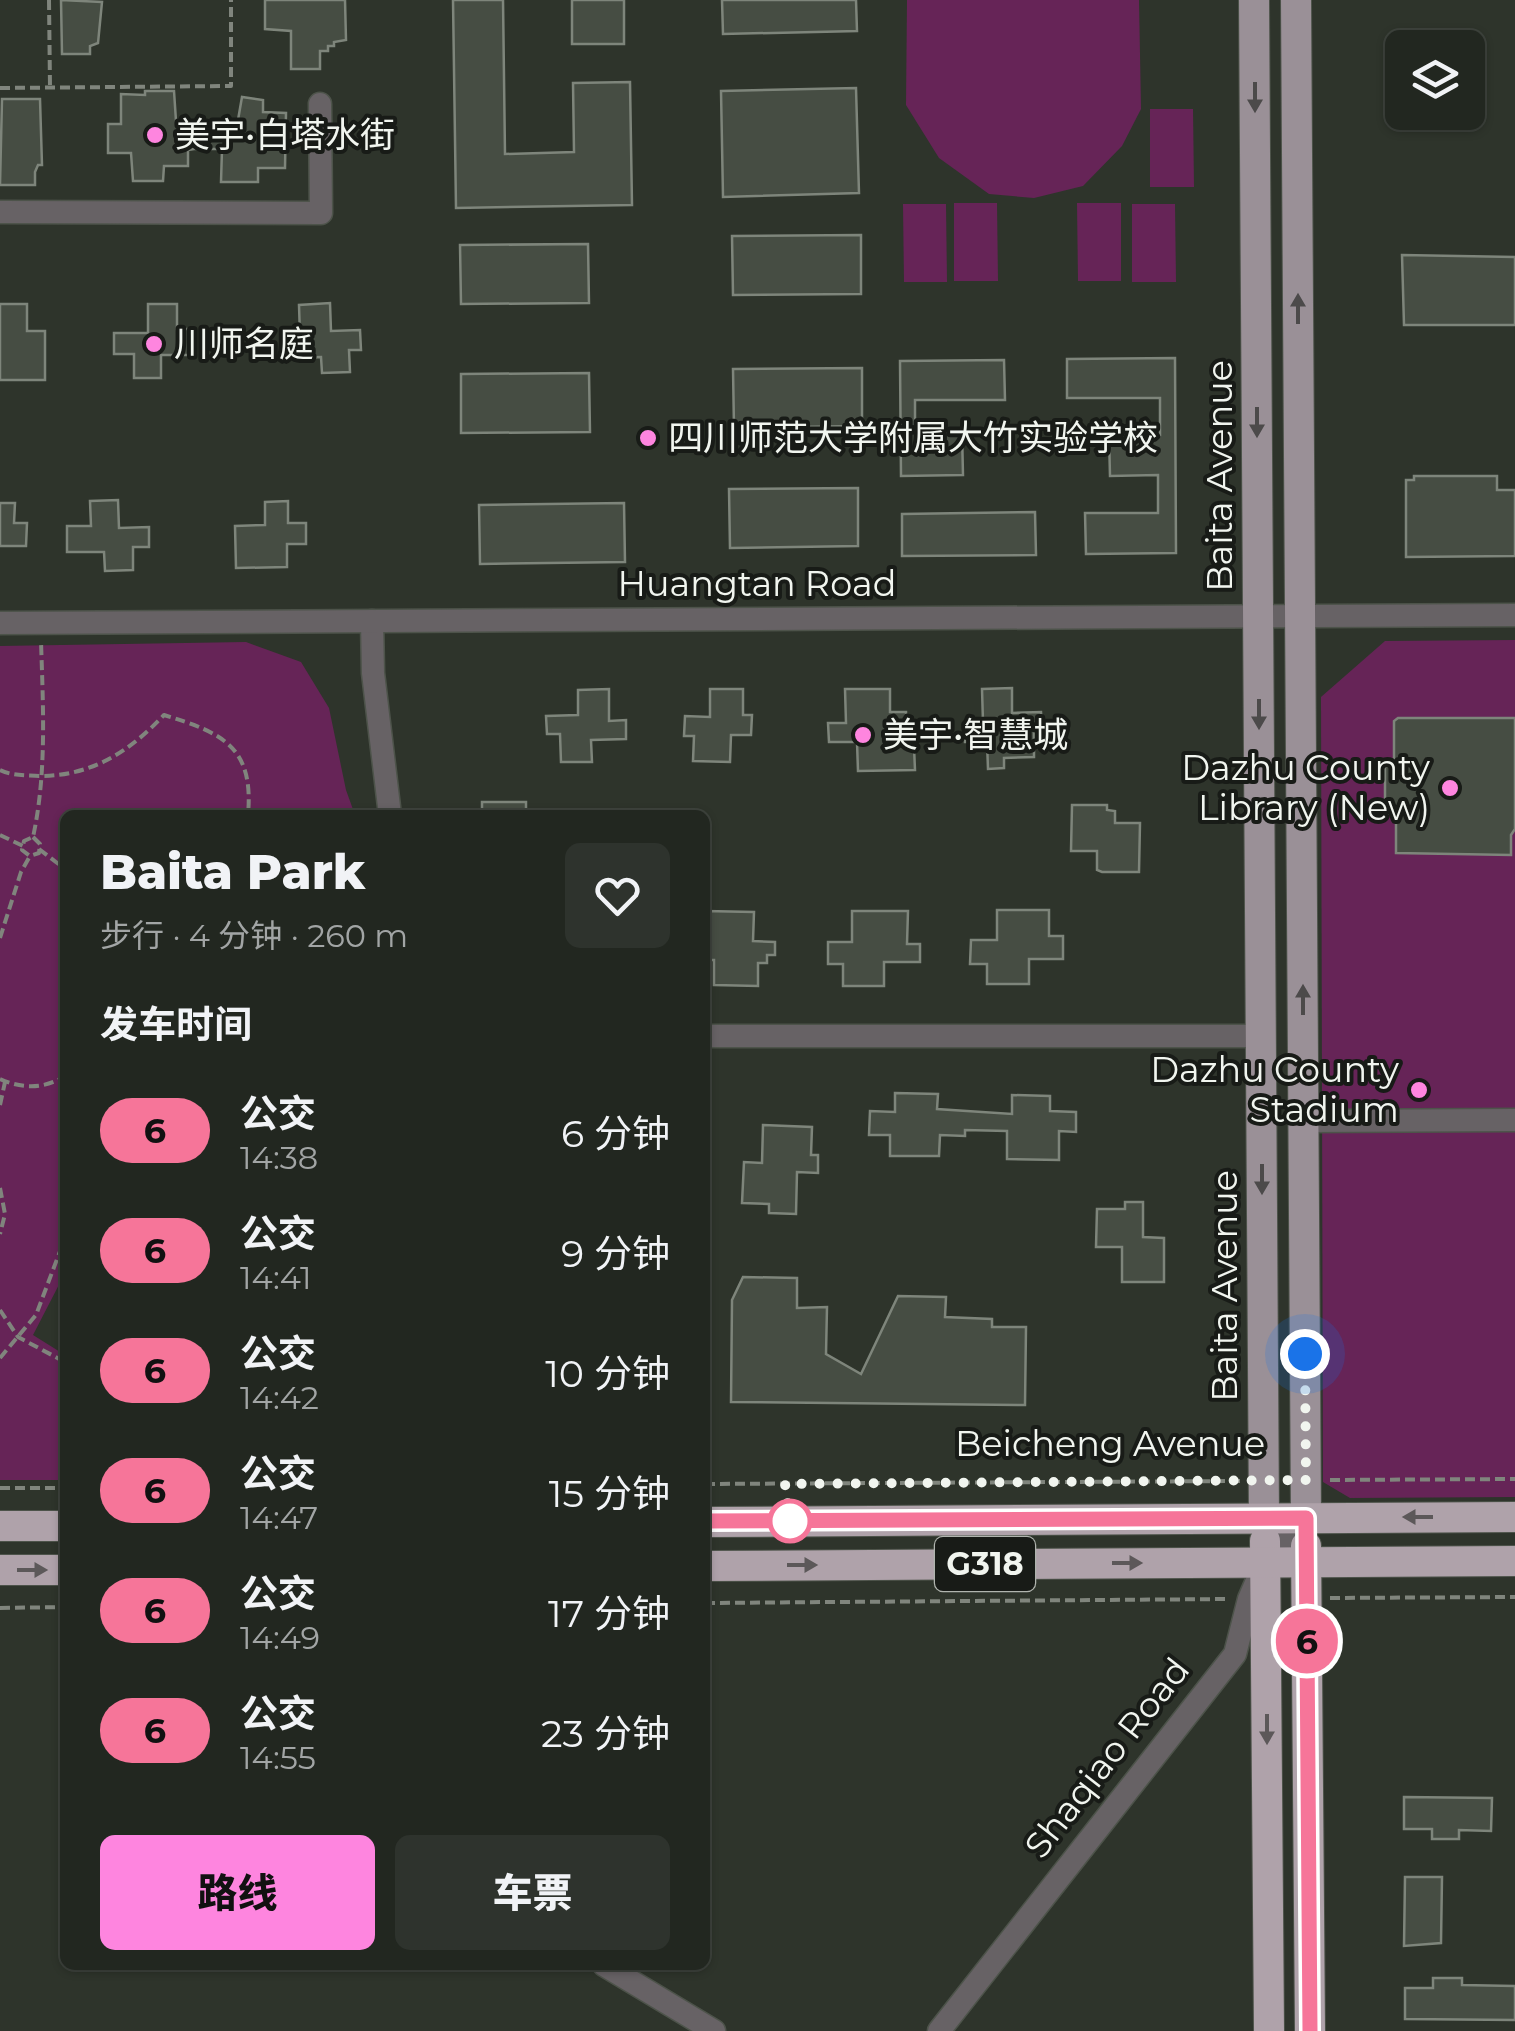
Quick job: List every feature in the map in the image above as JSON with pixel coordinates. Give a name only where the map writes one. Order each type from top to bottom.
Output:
[{"type":"highway","name":"G318","points":[[710,1522],[1515,1516]]},
{"type":"highway","name":"Baita Avenue","points":[[1264,1518],[1269,2031]]},
{"type":"highway","points":[[1306,1518],[1310,2031]]},
{"type":"highway","points":[[0,1526],[60,1526]]},
{"type":"highway","name":"G318","points":[[710,1566],[1515,1561]]},
{"type":"highway","points":[[0,1570],[60,1570]]},
{"type":"main road","name":"Baita Avenue","points":[[1254,0],[1264,1518]]},
{"type":"main road","points":[[1296,0],[1306,1518]]},
{"type":"street","points":[[0,212],[321,213],[320,104]]},
{"type":"street","name":"Huangtan Road","points":[[0,624],[1515,615]]},
{"type":"street","points":[[372,622],[373,673],[389,810]]},
{"type":"street","points":[[710,1036],[1261,1036]]},
{"type":"street","points":[[1304,1122],[1515,1120]]},
{"type":"street","name":"Shaqiao Road","points":[[939,2031],[1236,1654],[1249,1599],[1266,1562],[1306,1518]]},
{"type":"street","points":[[612,1970],[714,2031]]},
{"type":"path","points":[[50,0],[50,87]]},
{"type":"path","points":[[0,88],[231,86],[231,0]]},
{"type":"path","points":[[33,838],[43,738],[41,623]]},
{"type":"path","points":[[0,770],[8,774],[62,776],[91,769],[124,753],[164,715],[221,736],[239,753],[250,785],[248,810]]},
{"type":"path","points":[[0,836],[23,846]]},
{"type":"path","points":[[30,856],[22,850],[24,841],[33,838]]},
{"type":"path","points":[[0,938],[20,872],[30,856],[39,853],[40,844],[33,838]]},
{"type":"path","points":[[40,849],[60,865]]},
{"type":"path","points":[[0,1105],[3,1081],[15,1086],[51,1085],[60,1079]]},
{"type":"path","points":[[0,1188],[5,1214],[0,1234]]},
{"type":"path","points":[[0,1358],[36,1316],[60,1251]]},
{"type":"path","points":[[0,1310],[18,1337],[60,1359]]},
{"type":"path","name":"Beicheng Avenue","points":[[1306,1480],[1515,1479]]},
{"type":"path","name":"Beicheng Avenue","points":[[710,1484],[1264,1480]]},
{"type":"path","points":[[0,1488],[60,1488]]},
{"type":"path","points":[[1307,1598],[1515,1597]]},
{"type":"path","points":[[710,1603],[1249,1599]]},
{"type":"path","points":[[0,1608],[60,1608]]},
{"type":"shaded area","points":[[907,0],[1139,0],[1141,109],[1122,146],[1083,186],[1034,198],[989,194],[939,158],[906,105]]},
{"type":"shaded area","points":[[1150,109],[1193,109],[1194,187],[1150,187]]},
{"type":"shaded area","points":[[954,203],[997,203],[998,281],[954,281]]},
{"type":"shaded area","points":[[1077,203],[1121,203],[1121,281],[1078,281]]},
{"type":"shaded area","points":[[903,204],[946,204],[947,282],[904,282]]},
{"type":"shaded area","points":[[1132,204],[1175,204],[1176,282],[1132,282]]},
{"type":"shaded area","name":"Dazhu County Stadium","points":[[1515,640],[1515,1497],[1350,1498],[1323,1482],[1321,697],[1385,641]]},
{"type":"shaded area","points":[[246,642],[301,662],[329,708],[353,810],[60,810],[60,1283],[33,1335],[60,1352],[60,1480],[0,1480],[0,646]]},
{"type":"building","name":"美宇•白塔水街","points":[[61,0],[102,2],[98,43],[90,46],[90,54],[62,54]]},
{"type":"building","name":"美宇•白塔水街","points":[[265,0],[345,0],[346,40],[334,42],[328,51],[320,51],[320,69],[291,69],[291,31],[265,29]]},
{"type":"building","points":[[453,0],[503,0],[505,154],[574,152],[573,83],[630,82],[632,205],[456,208]]},
{"type":"building","points":[[572,0],[624,0],[624,44],[572,44]]},
{"type":"building","points":[[722,0],[856,0],[857,31],[723,34]]},
{"type":"building","points":[[856,88],[859,193],[723,197],[721,91]]},
{"type":"building","points":[[145,91],[174,91],[176,121],[192,124],[238,120],[242,97],[263,100],[263,112],[286,113],[285,168],[258,168],[258,182],[221,182],[222,149],[194,149],[188,150],[188,166],[164,166],[163,181],[133,181],[131,153],[108,153],[108,124],[121,124],[121,94],[145,95]]},
{"type":"building","points":[[2,99],[40,99],[42,165],[35,172],[35,185],[0,185]]},
{"type":"building","points":[[861,235],[861,294],[733,295],[732,236]]},
{"type":"building","points":[[588,244],[589,303],[461,304],[460,245]]},
{"type":"building","points":[[1402,255],[1515,257],[1515,325],[1404,325]]},
{"type":"building","name":"川师名庭","points":[[330,303],[331,331],[360,330],[361,350],[349,350],[350,372],[322,373],[321,357],[284,358],[283,337],[300,336],[299,305]]},
{"type":"building","points":[[0,304],[27,304],[27,331],[45,331],[45,380],[0,380]]},
{"type":"building","name":"川师名庭","points":[[148,304],[177,304],[177,329],[194,329],[194,355],[161,355],[161,378],[134,378],[134,354],[114,354],[114,333],[148,333]]},
{"type":"building","points":[[1175,358],[1176,553],[1086,554],[1085,513],[1158,513],[1158,475],[1110,476],[1109,435],[1160,435],[1160,398],[1067,398],[1067,359]]},
{"type":"building","points":[[1004,360],[1005,400],[915,400],[915,433],[962,432],[963,475],[901,476],[900,361]]},
{"type":"building","points":[[862,368],[862,426],[734,428],[733,369]]},
{"type":"building","points":[[589,373],[590,432],[461,433],[461,374]]},
{"type":"building","points":[[1414,476],[1497,476],[1497,490],[1515,490],[1515,556],[1406,557],[1406,480],[1414,480]]},
{"type":"building","points":[[858,488],[858,546],[730,548],[729,489]]},
{"type":"building","points":[[118,500],[119,528],[149,527],[149,547],[133,547],[133,570],[105,571],[104,552],[67,552],[67,526],[91,526],[90,501]]},
{"type":"building","points":[[288,501],[288,523],[306,523],[306,544],[287,544],[287,567],[236,568],[235,526],[265,525],[265,502]]},
{"type":"building","points":[[0,503],[15,503],[14,523],[27,523],[26,546],[0,546]]},
{"type":"building","points":[[624,503],[625,562],[480,564],[479,505]]},
{"type":"building","points":[[1035,512],[1036,555],[902,556],[902,514]]},
{"type":"building","name":"美宇•智慧城","points":[[1012,688],[1012,713],[1041,712],[1042,730],[1034,730],[1034,757],[1004,758],[1004,768],[988,769],[987,742],[965,742],[965,722],[983,722],[982,689]]},
{"type":"building","points":[[609,689],[609,721],[626,720],[626,739],[591,740],[592,762],[561,762],[560,734],[547,734],[546,716],[578,715],[578,690]]},
{"type":"building","points":[[710,689],[743,689],[743,715],[752,715],[751,735],[731,735],[730,762],[693,761],[694,736],[684,736],[685,716],[710,717]]},
{"type":"building","name":"美宇•智慧城","points":[[845,689],[890,689],[890,712],[906,712],[907,747],[914,747],[915,770],[858,771],[857,742],[829,742],[828,723],[846,723]]},
{"type":"building","name":"Dazhu County Library (New)","points":[[1515,718],[1515,829],[1511,835],[1511,855],[1396,853],[1396,814],[1385,814],[1385,767],[1394,763],[1394,721]]},
{"type":"building","points":[[482,802],[526,802],[526,810],[482,810]]},
{"type":"building","name":"美宇•智慧城","points":[[1072,805],[1107,805],[1107,810],[1115,811],[1115,823],[1140,823],[1139,872],[1102,872],[1097,870],[1097,851],[1071,851]]},
{"type":"building","points":[[997,910],[1049,910],[1049,936],[1063,936],[1063,959],[1029,959],[1029,984],[987,984],[987,964],[970,964],[971,940],[997,940]]},
{"type":"building","points":[[710,911],[754,912],[753,941],[775,942],[775,955],[767,955],[767,963],[758,963],[758,986],[714,985],[714,960],[710,960]]},
{"type":"building","points":[[852,911],[908,911],[907,944],[920,944],[920,962],[884,962],[884,986],[843,986],[843,964],[828,964],[828,942],[852,942]]},
{"type":"building","points":[[895,1093],[938,1094],[937,1109],[1012,1114],[1012,1095],[1050,1096],[1050,1111],[1076,1112],[1076,1132],[1059,1131],[1059,1160],[1007,1159],[1007,1131],[965,1130],[965,1136],[940,1135],[939,1156],[890,1156],[890,1135],[869,1135],[870,1111],[895,1112]]},
{"type":"building","points":[[763,1125],[812,1127],[811,1155],[818,1155],[818,1173],[797,1172],[796,1214],[769,1213],[769,1204],[742,1203],[744,1162],[762,1163]]},
{"type":"building","points":[[1125,1202],[1143,1202],[1143,1237],[1164,1238],[1164,1282],[1122,1282],[1122,1247],[1096,1247],[1097,1209],[1125,1209]]},
{"type":"building","points":[[743,1277],[797,1278],[797,1308],[827,1307],[826,1354],[861,1374],[898,1296],[946,1297],[945,1317],[992,1319],[992,1327],[1026,1327],[1025,1405],[731,1402],[732,1300]]},
{"type":"building","points":[[1404,1797],[1492,1798],[1491,1831],[1459,1830],[1459,1839],[1432,1839],[1432,1829],[1404,1829]]},
{"type":"building","points":[[1405,1877],[1442,1877],[1441,1943],[1404,1946]]},
{"type":"building","points":[[1433,1978],[1462,1978],[1462,1985],[1515,1986],[1515,2020],[1405,2019],[1405,1988],[1433,1988]]},
{"type":"bus line","name":"6","points":[[710,1521],[1306,1518],[1310,2031]]},
{"type":"place","name":"美宇•白塔水街","points":[[155,135]]},
{"type":"place","name":"川师名庭","points":[[154,344]]},
{"type":"place","name":"四川师范大学附属大竹实验学校","points":[[648,438]]},
{"type":"place","name":"美宇•智慧城","points":[[863,735]]},
{"type":"place","name":"Dazhu County Library (New)","points":[[1450,788]]},
{"type":"place","name":"Dazhu County Stadium","points":[[1419,1090]]},
{"type":"route","points":[[790,1521],[785,1484],[1306,1480],[1305,1354]]}]
